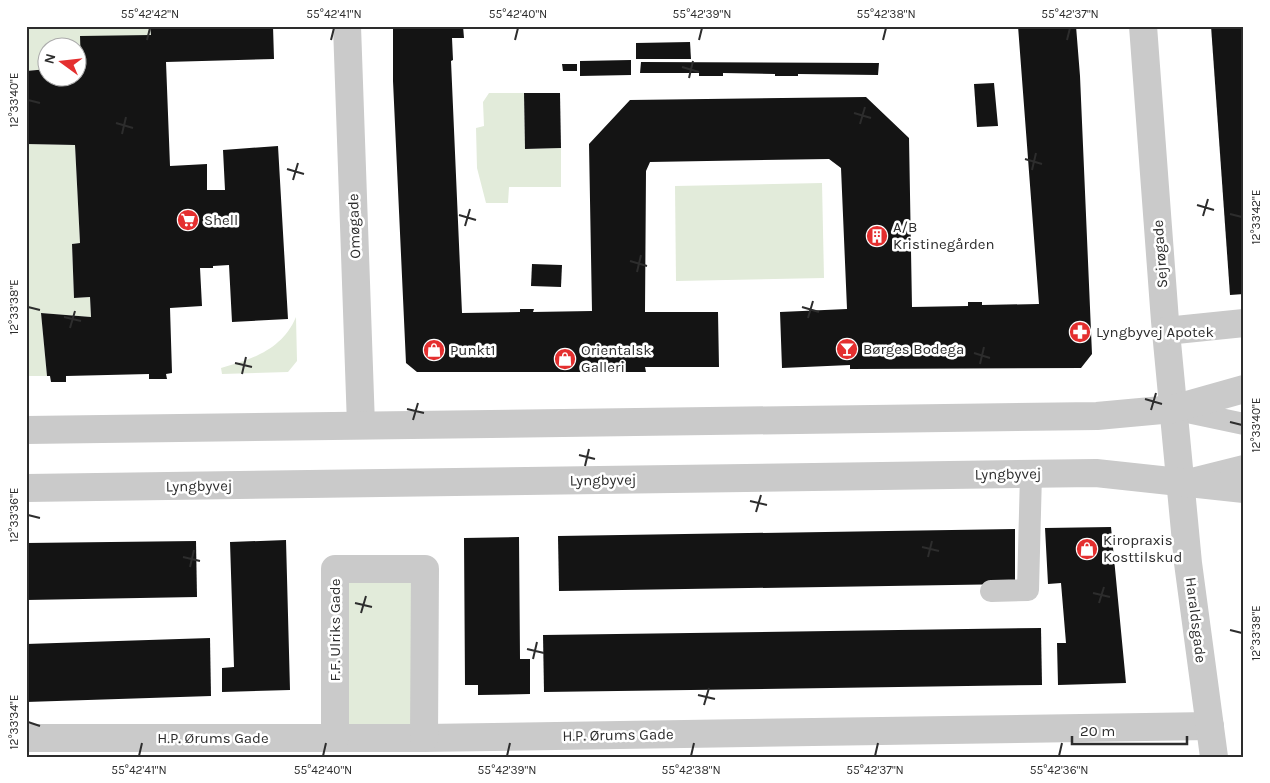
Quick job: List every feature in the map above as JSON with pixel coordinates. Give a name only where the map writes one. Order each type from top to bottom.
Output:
[{"type":"street","name":"Omøgade","points":[[347,26],[361,425]]},
{"type":"street","name":"Sejrøgade","points":[[1143,26],[1166,331],[1180,482]]},
{"type":"street","points":[[1166,331],[1244,323]]},
{"type":"street","points":[[26,430],[1097,416],[1173,409],[1244,389]]},
{"type":"street","name":"Lyngbyvej","points":[[26,488],[1096,473],[1244,490]]},
{"type":"street","name":"Haraldsgade","points":[[1180,482],[1188,564],[1214,757]]},
{"type":"street","name":"F.F. Ulriks Gade","points":[[335,738],[335,569],[425,569],[424,738]]},
{"type":"street","name":"H.P. Ørums Gade","points":[[26,738],[335,738],[382,747],[424,738],[1210,726]]},
{"type":"lane","points":[[1173,409],[1244,424]]},
{"type":"lane","name":"Lyngbyvej","points":[[1180,482],[1244,466]]},
{"type":"lane","points":[[991,591],[1028,590],[1031,474]]},
{"type":"green space","points":[[26,26],[150,26],[151,35],[88,64],[88,38],[38,38],[38,70],[26,71]]},
{"type":"green space","points":[[489,93],[524,93],[525,149],[561,148],[561,187],[509,187],[508,203],[486,203],[477,168],[476,128],[484,126],[483,102]]},
{"type":"green space","points":[[26,144],[75,145],[80,243],[72,244],[74,298],[90,297],[91,317],[41,313],[47,376],[26,376]]},
{"type":"green space","points":[[822,183],[824,278],[676,281],[675,186]]},
{"type":"green space","points":[[296,317],[297,361],[288,372],[222,374],[221,368],[265,352],[283,338]]},
{"type":"green space","points":[[343,579],[419,579],[419,724],[342,724]]},
{"type":"building","points":[[150,26],[273,26],[274,59],[166,62],[170,166],[207,164],[207,190],[225,190],[223,150],[278,146],[288,319],[232,322],[229,265],[200,268],[202,306],[170,308],[172,373],[166,374],[167,379],[149,379],[149,374],[66,376],[66,382],[51,382],[50,376],[47,376],[41,313],[91,317],[90,297],[74,298],[72,244],[80,243],[75,145],[26,144],[26,71],[38,70],[38,88],[88,88],[88,38],[80,38],[80,36],[151,35]]},
{"type":"building","name":"A/B Kristinegården","points":[[393,26],[463,26],[464,38],[452,38],[453,60],[451,61],[462,313],[520,312],[520,309],[534,309],[533,312],[592,311],[589,144],[630,100],[866,97],[909,138],[912,307],[968,306],[968,302],[982,302],[982,305],[1039,304],[1018,26],[1076,26],[1080,76],[1092,354],[1081,368],[850,369],[850,365],[782,368],[780,312],[847,309],[841,168],[829,159],[650,162],[646,171],[645,312],[718,312],[719,367],[645,367],[646,372],[417,372],[406,363],[393,81]]},
{"type":"building","points":[[1211,26],[1244,26],[1244,294],[1230,295]]},
{"type":"building","points":[[690,42],[691,59],[636,59],[636,43]]},
{"type":"building","points":[[631,60],[631,75],[580,76],[580,61]]},
{"type":"building","points":[[641,62],[879,63],[878,75],[798,74],[798,76],[775,76],[775,74],[723,73],[723,76],[699,76],[699,73],[640,73]]},
{"type":"building","points":[[562,64],[577,64],[577,71],[563,71]]},
{"type":"building","points":[[994,83],[998,126],[977,127],[974,84]]},
{"type":"building","points":[[524,93],[560,93],[561,148],[525,149]]},
{"type":"building","points":[[532,264],[562,265],[561,287],[531,286]]},
{"type":"building","points":[[1111,527],[1126,683],[1058,685],[1057,643],[1066,643],[1061,583],[1048,584],[1045,528]]},
{"type":"building","points":[[1015,529],[1015,584],[559,591],[558,536]]},
{"type":"building","points":[[519,537],[520,659],[530,659],[530,694],[478,695],[478,685],[465,685],[464,538]]},
{"type":"building","points":[[286,540],[290,690],[222,692],[222,668],[234,667],[230,542]]},
{"type":"building","points":[[196,541],[197,597],[26,600],[26,543]]},
{"type":"building","points":[[1041,628],[1042,685],[544,692],[543,635]]},
{"type":"building","points":[[210,638],[211,696],[26,702],[26,644]]},
{"type":"place","name":"Shell","points":[[188,220]]},
{"type":"place","name":"A/B Kristinegården","points":[[877,236]]},
{"type":"place","name":"Lyngbyvej Apotek","points":[[1080,332]]},
{"type":"place","name":"Børges Bodega","points":[[847,349]]},
{"type":"place","name":"Punkt1","points":[[434,350]]},
{"type":"place","name":"Orientalsk Galleri","points":[[565,359]]},
{"type":"place","name":"Kiropraxis Kosttilskud","points":[[1087,549]]}]
